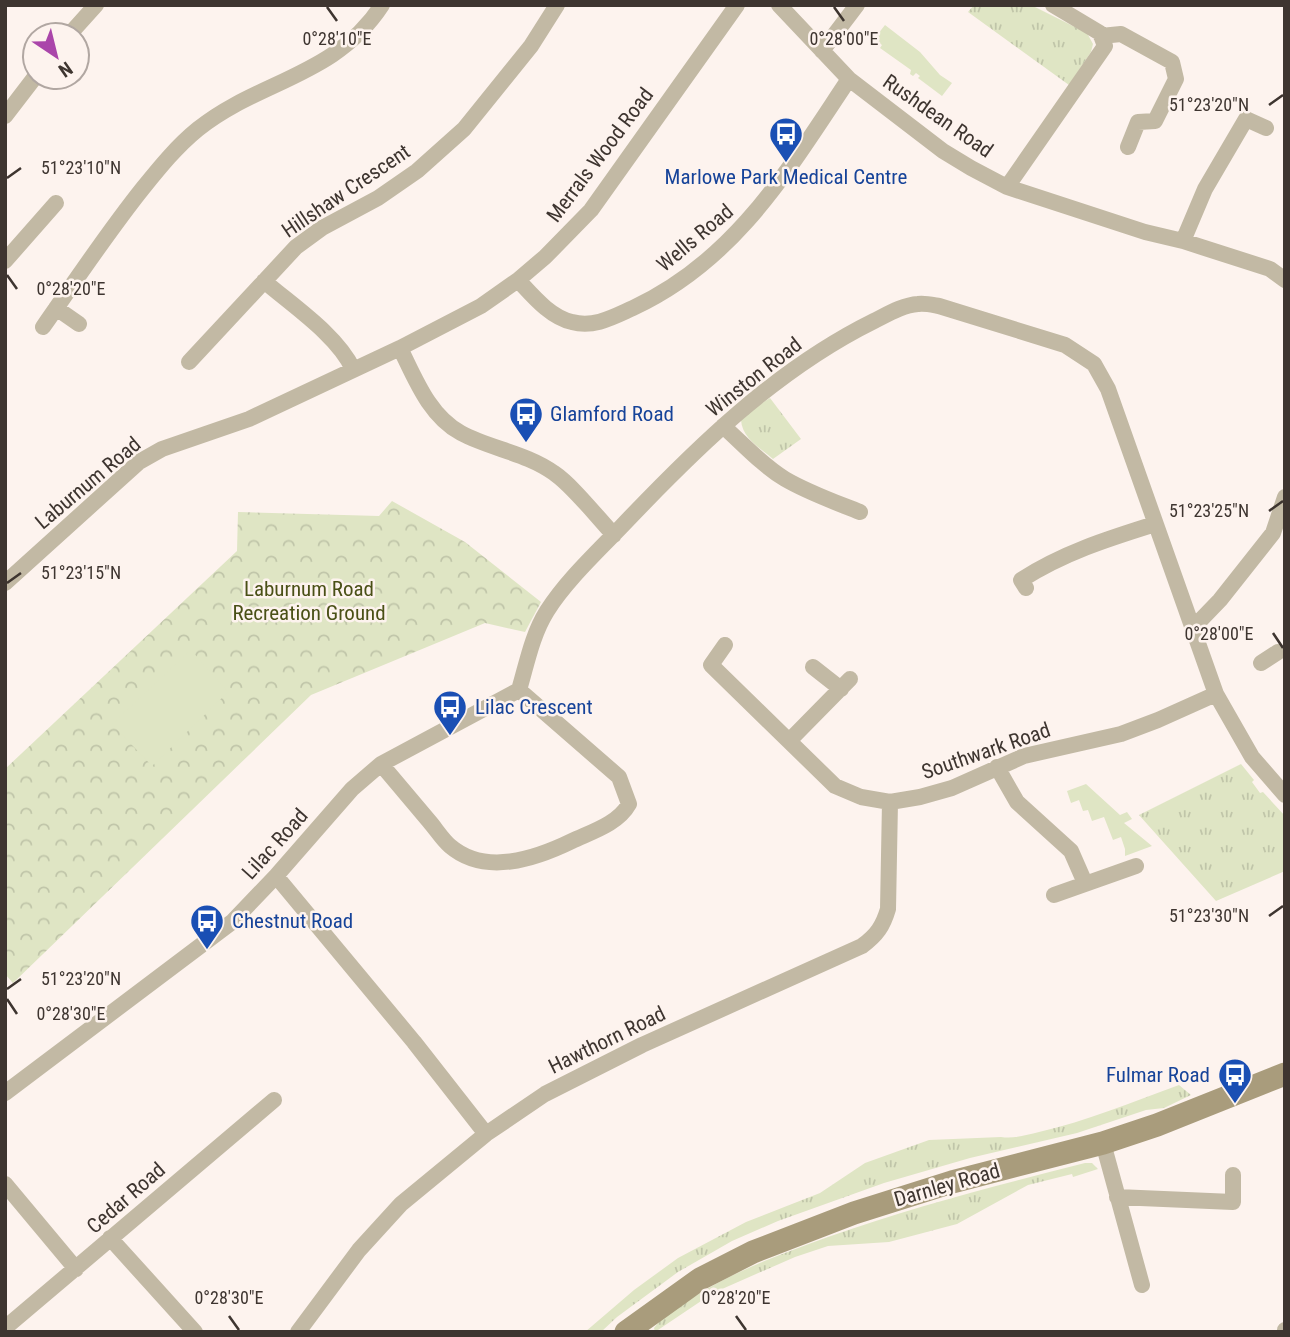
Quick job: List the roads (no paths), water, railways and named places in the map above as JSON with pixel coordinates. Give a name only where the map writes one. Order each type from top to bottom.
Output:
[{"type":"street","points":[[82,21],[96,5]]},
{"type":"street","points":[[43,327],[114,225],[173,152],[222,112],[324,62],[351,43],[382,5]]},
{"type":"street","name":"Hillshaw Crescent","points":[[189,362],[296,247],[322,228],[378,198],[418,171],[464,129],[523,56],[557,5]]},
{"type":"street","name":"Merrals Wood Road","points":[[249,419],[400,348],[481,306],[517,280],[591,209],[737,5]]},
{"type":"street","name":"Rushdean Road","points":[[779,5],[849,79],[943,151],[1007,187],[1270,269],[1285,281]]},
{"type":"street","points":[[822,51],[857,5]]},
{"type":"street","points":[[1007,187],[1105,46],[1100,33],[1053,5]]},
{"type":"street","points":[[1101,36],[1121,34],[1172,62],[1176,79],[1155,121],[1138,122],[1128,147]]},
{"type":"street","name":"Wells Road","points":[[517,280],[556,315],[571,322],[589,324],[604,321],[665,290],[700,266],[734,237],[758,211],[849,79]]},
{"type":"street","points":[[5,117],[24,91]]},
{"type":"street","points":[[1183,241],[1205,189],[1246,119],[1266,128]]},
{"type":"street","points":[[5,261],[56,203]]},
{"type":"street","points":[[264,281],[329,337],[346,355],[353,369]]},
{"type":"street","name":"Winston Road","points":[[519,690],[537,628],[549,608],[674,471],[760,394],[848,334],[892,312],[918,304],[965,313],[1065,345],[1094,364],[1108,389],[1154,524]]},
{"type":"street","points":[[56,308],[79,324]]},
{"type":"street","points":[[400,348],[426,399],[442,419],[460,433],[527,458],[556,474],[614,534]]},
{"type":"street","name":"Laburnum Road","points":[[5,583],[139,463],[162,449],[249,419]]},
{"type":"street","points":[[723,426],[786,479],[807,491],[860,512]]},
{"type":"street","points":[[1193,628],[1220,600],[1273,533],[1285,497]]},
{"type":"street","points":[[1026,588],[1021,580],[1046,564],[1090,544],[1154,524],[1216,694],[1237,732],[1281,785]]},
{"type":"street","name":"Southwark Road","points":[[725,645],[712,665],[835,786],[861,797],[890,802],[952,788],[1024,756],[1121,734],[1216,694]]},
{"type":"street","points":[[1261,663],[1283,654]]},
{"type":"street","points":[[789,741],[846,684],[813,667]]},
{"type":"street","points":[[381,764],[450,846],[466,856],[484,861],[501,863],[528,858],[561,847],[623,815],[629,804],[619,777],[519,690]]},
{"type":"street","name":"Lilac Road","points":[[5,1093],[232,922],[352,789],[381,764],[519,690]]},
{"type":"street","points":[[997,766],[1017,802],[1071,851],[1085,883]]},
{"type":"street","name":"Hawthorn Road","points":[[298,1332],[359,1250],[401,1204],[486,1134],[545,1094],[642,1045],[862,946],[874,937],[884,926],[888,909],[890,802]]},
{"type":"street","points":[[1054,895],[1136,866]]},
{"type":"street","points":[[276,876],[486,1134]]},
{"type":"street","name":"Darnley Road","points":[[635,1329],[700,1279],[753,1252],[842,1217],[952,1182],[1103,1143],[1157,1125],[1285,1074]]},
{"type":"street","name":"Cedar Road","points":[[5,1328],[274,1100]]},
{"type":"street","points":[[1103,1143],[1142,1285]]},
{"type":"street","points":[[1117,1197],[1233,1202],[1233,1175]]},
{"type":"street","points":[[5,1184],[76,1269]]},
{"type":"street","points":[[110,1238],[195,1332]]},
{"type":"place","name":"Marlowe Park Medical Centre","points":[[786,164]]},
{"type":"place","name":"Glamford Road","points":[[526,444]]},
{"type":"place","name":"Lilac Crescent","points":[[450,737]]},
{"type":"place","name":"Chestnut Road","points":[[207,951]]},
{"type":"place","name":"Fulmar Road","points":[[1235,1105]]},
{"type":"park label","name":"Laburnum Road Recreation Ground","points":[[309,601]]}]
